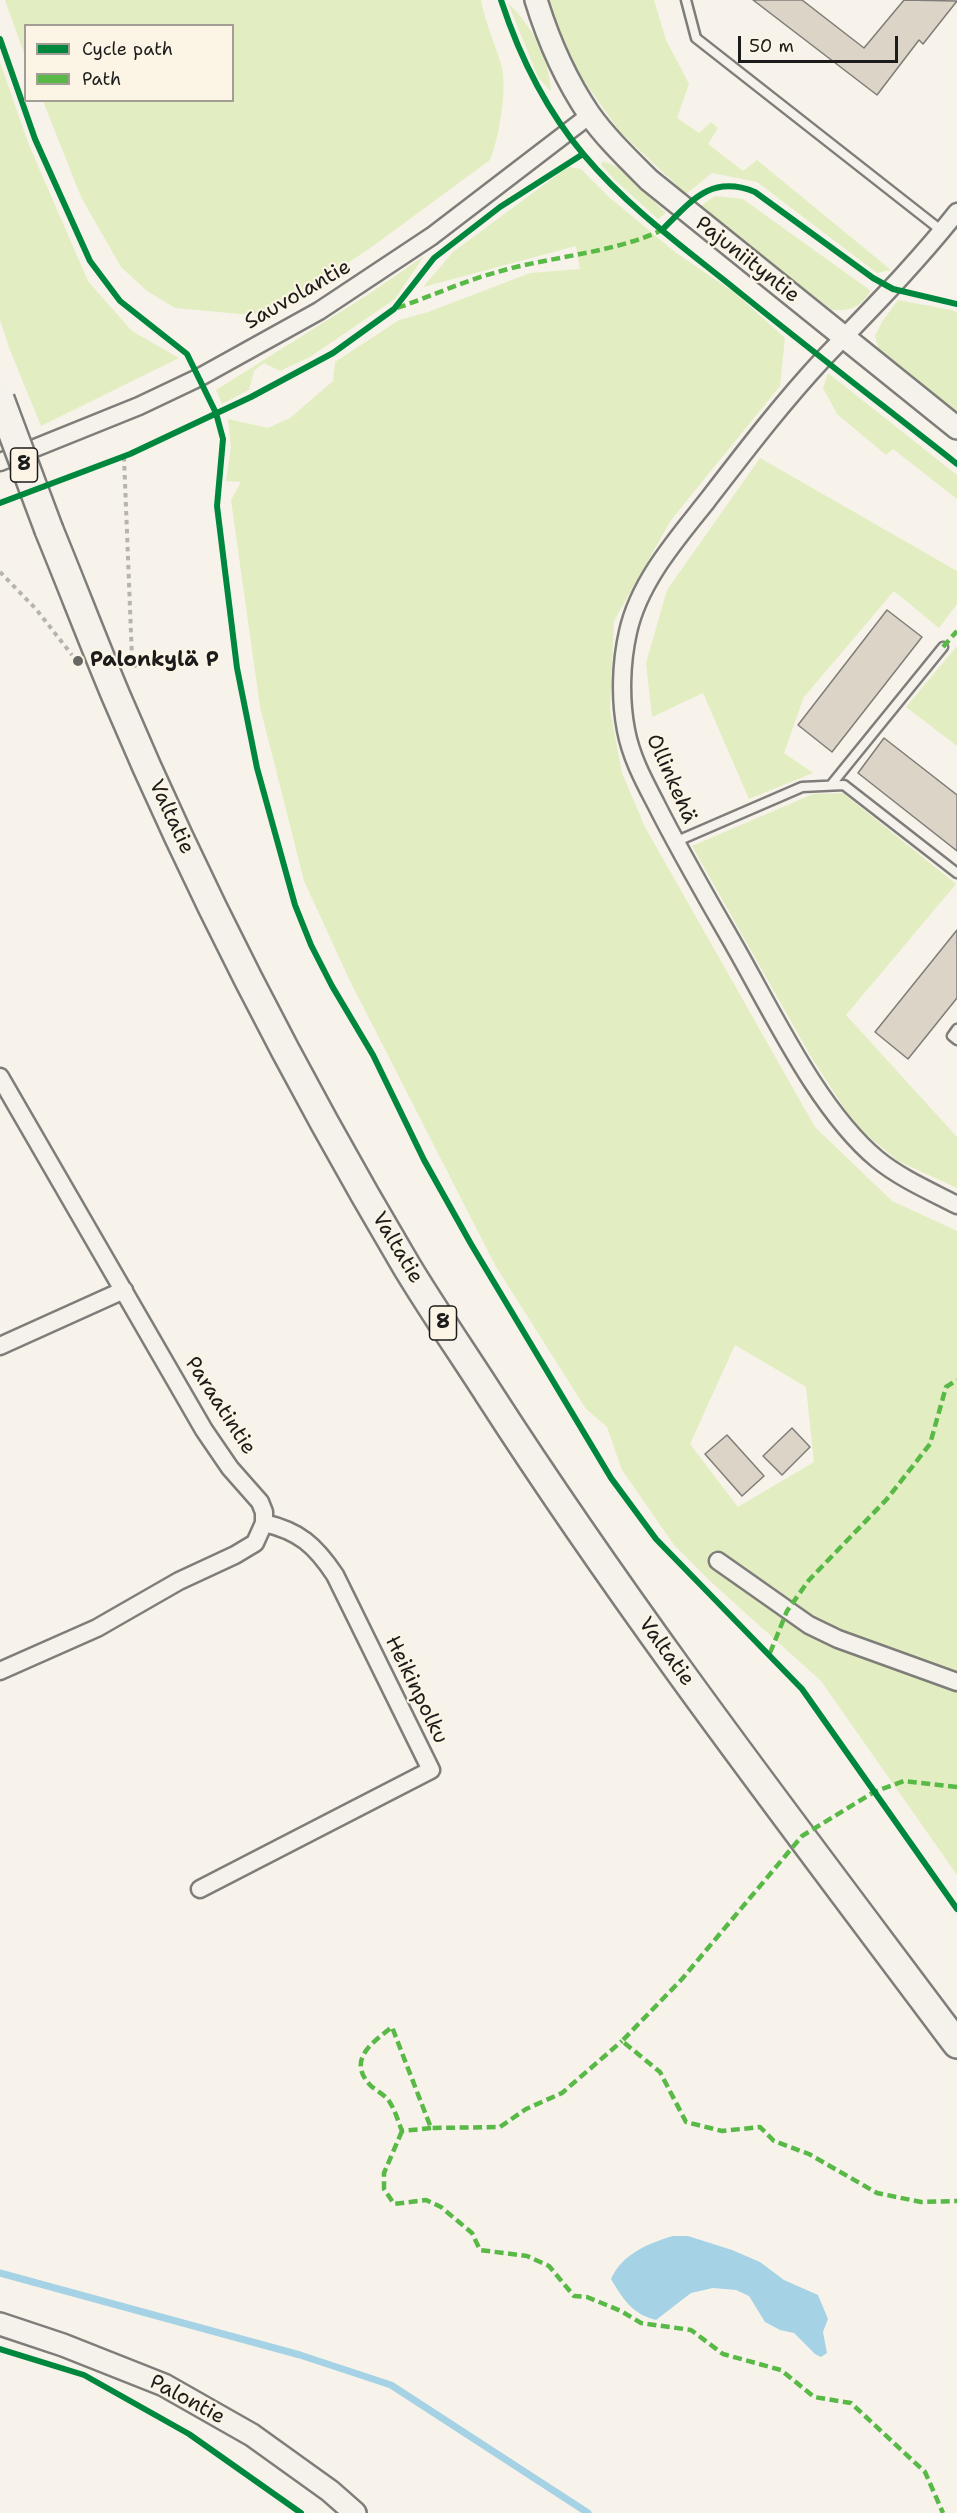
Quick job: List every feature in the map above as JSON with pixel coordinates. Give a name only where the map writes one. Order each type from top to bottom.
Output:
[{"type":"highway","name":"Valtatie","points":[[0,399],[117,698],[174,826],[240,961],[333,1138],[409,1270],[515,1434],[614,1580],[733,1746],[957,2044]]},
{"type":"street","name":"Pajuniityntie","points":[[536,0],[557,55],[590,115],[649,180],[957,428]]},
{"type":"street","name":"Sauvolantie","points":[[0,462],[139,406],[200,377],[319,311],[432,236],[590,115]]},
{"type":"street","name":"Ollinkehä","points":[[957,212],[893,289],[823,360],[747,450],[677,539],[645,590],[628,631],[623,680],[626,731],[639,770],[674,842],[804,1066],[844,1126],[860,1144],[880,1162],[957,1205]]},
{"type":"street","name":"Paraatintie","points":[[0,1077],[204,1430],[230,1468],[261,1502],[264,1523]]},
{"type":"street","points":[[0,1346],[124,1290]]},
{"type":"street","points":[[0,1671],[97,1628],[179,1581],[235,1556],[255,1543],[264,1523]]},
{"type":"street","name":"Heikinpolku","points":[[200,1889],[431,1770],[335,1575],[323,1557],[303,1538],[284,1528],[264,1523]]},
{"type":"street","points":[[718,1562],[809,1625],[838,1640],[957,1682]]},
{"type":"street","name":"Palontie","points":[[0,2324],[63,2345],[164,2385],[252,2435],[330,2491],[355,2513]]},
{"type":"lane","points":[[686,0],[696,38],[942,231]]},
{"type":"lane","points":[[831,785],[943,647]]},
{"type":"lane","points":[[674,842],[802,787],[844,785],[957,873]]},
{"type":"lane","points":[[957,1029],[952,1036],[957,1040]]},
{"type":"path","points":[[114,460],[127,455],[132,658],[137,669]]},
{"type":"path","points":[[0,572],[36,609],[78,661]]},
{"type":"green space","points":[[5,0],[481,0],[500,59],[504,89],[499,127],[490,160],[369,249],[288,302],[251,315],[175,308],[147,291],[121,267],[81,197],[43,102],[234,102],[234,24],[24,24],[24,53]]},
{"type":"green space","points":[[547,0],[654,0],[666,40],[689,84],[677,118],[699,133],[711,122],[718,128],[708,144],[743,171],[757,160],[891,270],[877,273],[757,182],[712,173],[686,194],[620,132],[577,71]]},
{"type":"green space","points":[[508,3],[525,22],[538,44],[547,67],[551,92],[538,77]]},
{"type":"green space","points":[[0,62],[29,145],[88,281],[132,331],[179,358],[41,426],[0,320]]},
{"type":"green space","points":[[603,161],[618,167],[666,213],[658,219],[617,182],[601,165]]},
{"type":"green space","points":[[568,167],[581,169],[609,197],[675,252],[735,293],[785,338],[780,386],[671,520],[614,621],[610,709],[622,773],[645,827],[815,1127],[892,1201],[957,1231],[957,1875],[821,1681],[711,1582],[674,1545],[622,1470],[607,1427],[586,1409],[495,1265],[350,981],[304,881],[260,707],[231,500],[241,482],[226,481],[231,447],[228,419],[268,428],[290,418],[333,381],[335,362],[399,320],[428,312],[530,273],[580,269],[576,246],[423,287],[453,252]],"holes":[[[735,1345],[806,1387],[814,1462],[738,1507],[690,1444]]]},
{"type":"green space","points":[[715,196],[743,199],[871,291],[855,307],[832,310],[699,207]]},
{"type":"green space","points":[[424,256],[395,299],[310,357],[280,371],[264,363],[254,371],[249,390],[222,404],[216,390],[369,294]]},
{"type":"green space","points":[[898,300],[952,310],[957,313],[957,412],[879,350],[875,336]]},
{"type":"green space","points":[[828,373],[957,475],[957,499],[893,449],[886,455],[837,414],[823,388]]},
{"type":"green space","points":[[760,458],[957,571],[957,604],[939,628],[894,591],[804,697],[784,753],[813,773],[749,799],[703,693],[652,717],[646,663],[667,590]]},
{"type":"green space","points":[[957,646],[957,746],[906,707]]},
{"type":"green space","points":[[843,793],[956,884],[846,1015],[957,1137],[957,1188],[898,1161],[855,1125],[810,1055],[692,846],[813,794]]},
{"type":"water","points":[[673,2236],[688,2236],[732,2250],[760,2262],[784,2280],[818,2295],[828,2319],[823,2332],[827,2353],[821,2357],[815,2354],[794,2333],[780,2330],[765,2322],[749,2296],[736,2290],[713,2288],[691,2293],[656,2320],[634,2310],[611,2279],[629,2256],[646,2246]]},
{"type":"building","points":[[753,0],[802,0],[864,48],[904,0],[957,1],[923,44],[919,40],[877,95]]},
{"type":"building","points":[[887,610],[922,637],[832,752],[798,725]]},
{"type":"building","points":[[884,738],[957,795],[957,851],[858,773]]},
{"type":"building","points":[[957,930],[957,998],[908,1059],[875,1032]]},
{"type":"building","points":[[792,1428],[810,1447],[782,1475],[763,1456]]},
{"type":"building","points":[[727,1435],[764,1476],[742,1496],[705,1454]]},
{"type":"waterway","points":[[0,2273],[300,2355],[391,2385],[588,2513]]},
{"type":"marked path","points":[[397,308],[488,275],[624,244],[662,230]]},
{"type":"marked path","points":[[943,647],[957,631]]},
{"type":"marked path","points":[[770,1653],[787,1611],[809,1580],[887,1499],[930,1444],[946,1387],[957,1380]]},
{"type":"marked path","points":[[957,1787],[904,1781],[874,1792],[802,1836],[682,1979],[622,2041],[660,2072],[686,2122],[722,2131],[760,2127],[774,2141],[809,2154],[877,2193],[921,2202],[957,2201]]},
{"type":"marked path","points":[[431,2128],[402,2131],[389,2101],[364,2077],[361,2060],[370,2046],[392,2027],[431,2128],[500,2127],[526,2109],[562,2093],[622,2041]]},
{"type":"marked path","points":[[402,2131],[384,2173],[384,2189],[394,2204],[426,2200],[441,2207],[472,2233],[480,2250],[527,2256],[549,2266],[574,2296],[587,2297],[621,2311],[641,2323],[691,2330],[723,2354],[781,2370],[814,2397],[851,2403],[925,2472],[943,2513]]},
{"type":"cycle path","points":[[501,0],[516,41],[546,101],[570,138],[617,191],[672,239],[957,464]]},
{"type":"cycle path","points":[[0,39],[35,139],[90,261],[120,301],[187,354],[216,413],[223,439],[217,506],[237,668],[257,768],[295,905],[311,945],[332,986],[373,1055],[424,1160],[471,1244],[611,1478],[656,1539],[802,1689],[957,1909]]},
{"type":"cycle path","points":[[0,503],[130,454],[251,397],[333,353],[394,309],[434,258],[500,207],[583,154]]},
{"type":"cycle path","points":[[662,230],[703,193],[726,186],[740,187],[755,192],[873,278],[893,289],[957,304]]},
{"type":"cycle path","points":[[0,2349],[84,2375],[189,2434],[301,2513]]},
{"type":"place","name":"Palonkylä P","points":[[78,661]]}]
